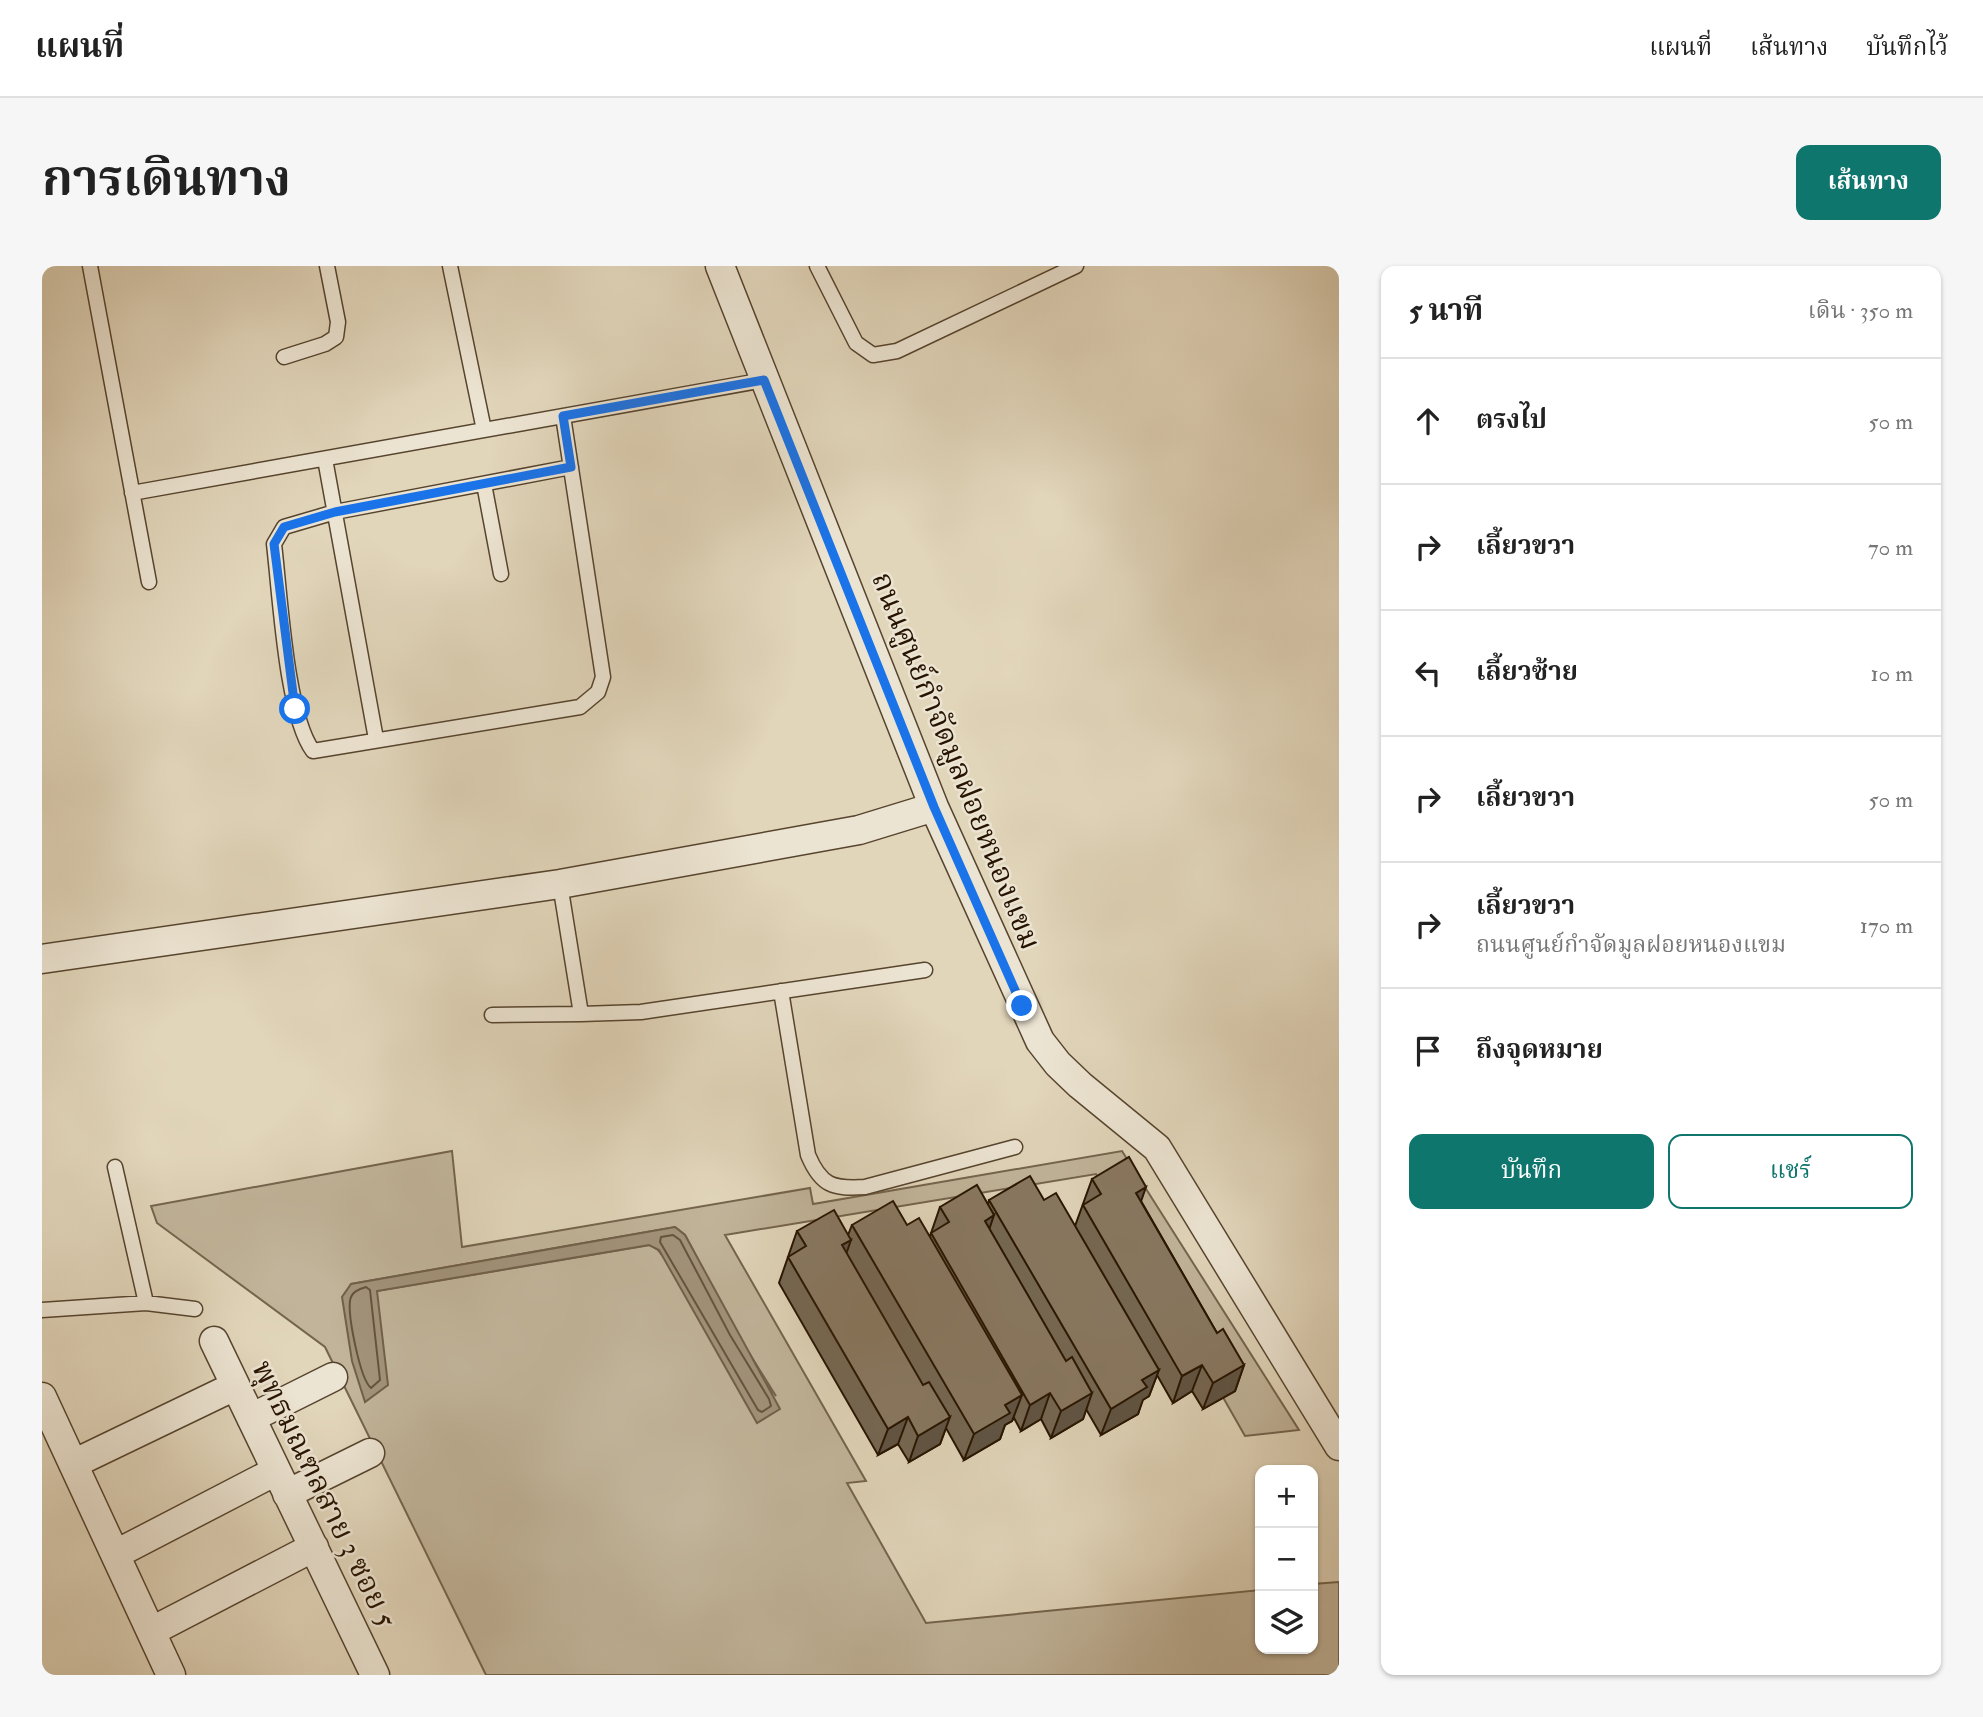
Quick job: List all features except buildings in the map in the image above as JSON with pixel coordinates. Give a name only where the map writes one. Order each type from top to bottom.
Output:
[{"type":"street","name":"ถนนศูนย์กำจัดมูลฝอยหนองแขม","points":[[720,266],[934,807],[1040,1041],[1080,1085],[1157,1148],[1339,1446]]},
{"type":"street","points":[[42,959],[561,884],[859,830],[934,807]]},
{"type":"street","name":"พุทธมณฑลสาย 3 ซอย 5","points":[[214,1341],[374,1675]]},
{"type":"street","points":[[251,1418],[333,1377]]},
{"type":"street","points":[[73,1464],[235,1386]]},
{"type":"street","points":[[42,1397],[171,1675]]},
{"type":"street","points":[[116,1554],[282,1483],[370,1453]]},
{"type":"street","points":[[152,1631],[314,1547]]},
{"type":"lane","points":[[90,266],[149,582]]},
{"type":"lane","points":[[284,357],[325,344],[336,337],[338,322],[327,266]]},
{"type":"lane","points":[[450,266],[484,430]]},
{"type":"lane","points":[[817,266],[856,343],[873,355],[897,351],[1074,266]]},
{"type":"lane","points":[[132,493],[764,380]]},
{"type":"lane","points":[[563,416],[571,467],[603,677],[598,692],[580,707],[313,751],[304,739],[295,709],[274,544],[284,527],[335,512],[571,467]]},
{"type":"lane","points":[[325,459],[376,739]]},
{"type":"lane","points":[[485,484],[501,574]]},
{"type":"lane","points":[[561,884],[581,1014]]},
{"type":"lane","points":[[492,1015],[640,1012],[925,970]]},
{"type":"lane","points":[[781,991],[808,1155],[816,1173],[827,1183],[841,1189],[865,1187],[1015,1147]]},
{"type":"lane","points":[[115,1167],[146,1303]]},
{"type":"lane","points":[[42,1310],[146,1303],[195,1309]]},
{"type":"shaded area","points":[[452,1151],[462,1247],[810,1188],[813,1204],[1122,1151],[1299,1430],[1245,1436],[1096,1174],[725,1235],[866,1481],[847,1483],[926,1623],[1255,1590],[1255,1654],[1318,1654],[1318,1584],[1339,1582],[1339,1675],[486,1675],[325,1347],[157,1223],[151,1206]],"holes":[[[675,1227],[685,1235],[736,1332],[776,1396],[658,1250],[650,1245],[377,1291],[351,1284]]]},
{"type":"water","points":[[675,1227],[685,1235],[780,1409],[757,1423],[659,1250],[649,1245],[377,1291],[388,1385],[365,1402],[352,1361],[342,1297],[351,1284]]},
{"type":"route","points":[[295,709],[274,544],[284,527],[335,512],[571,467],[563,416],[764,380],[934,807],[1022,1006]]}]
